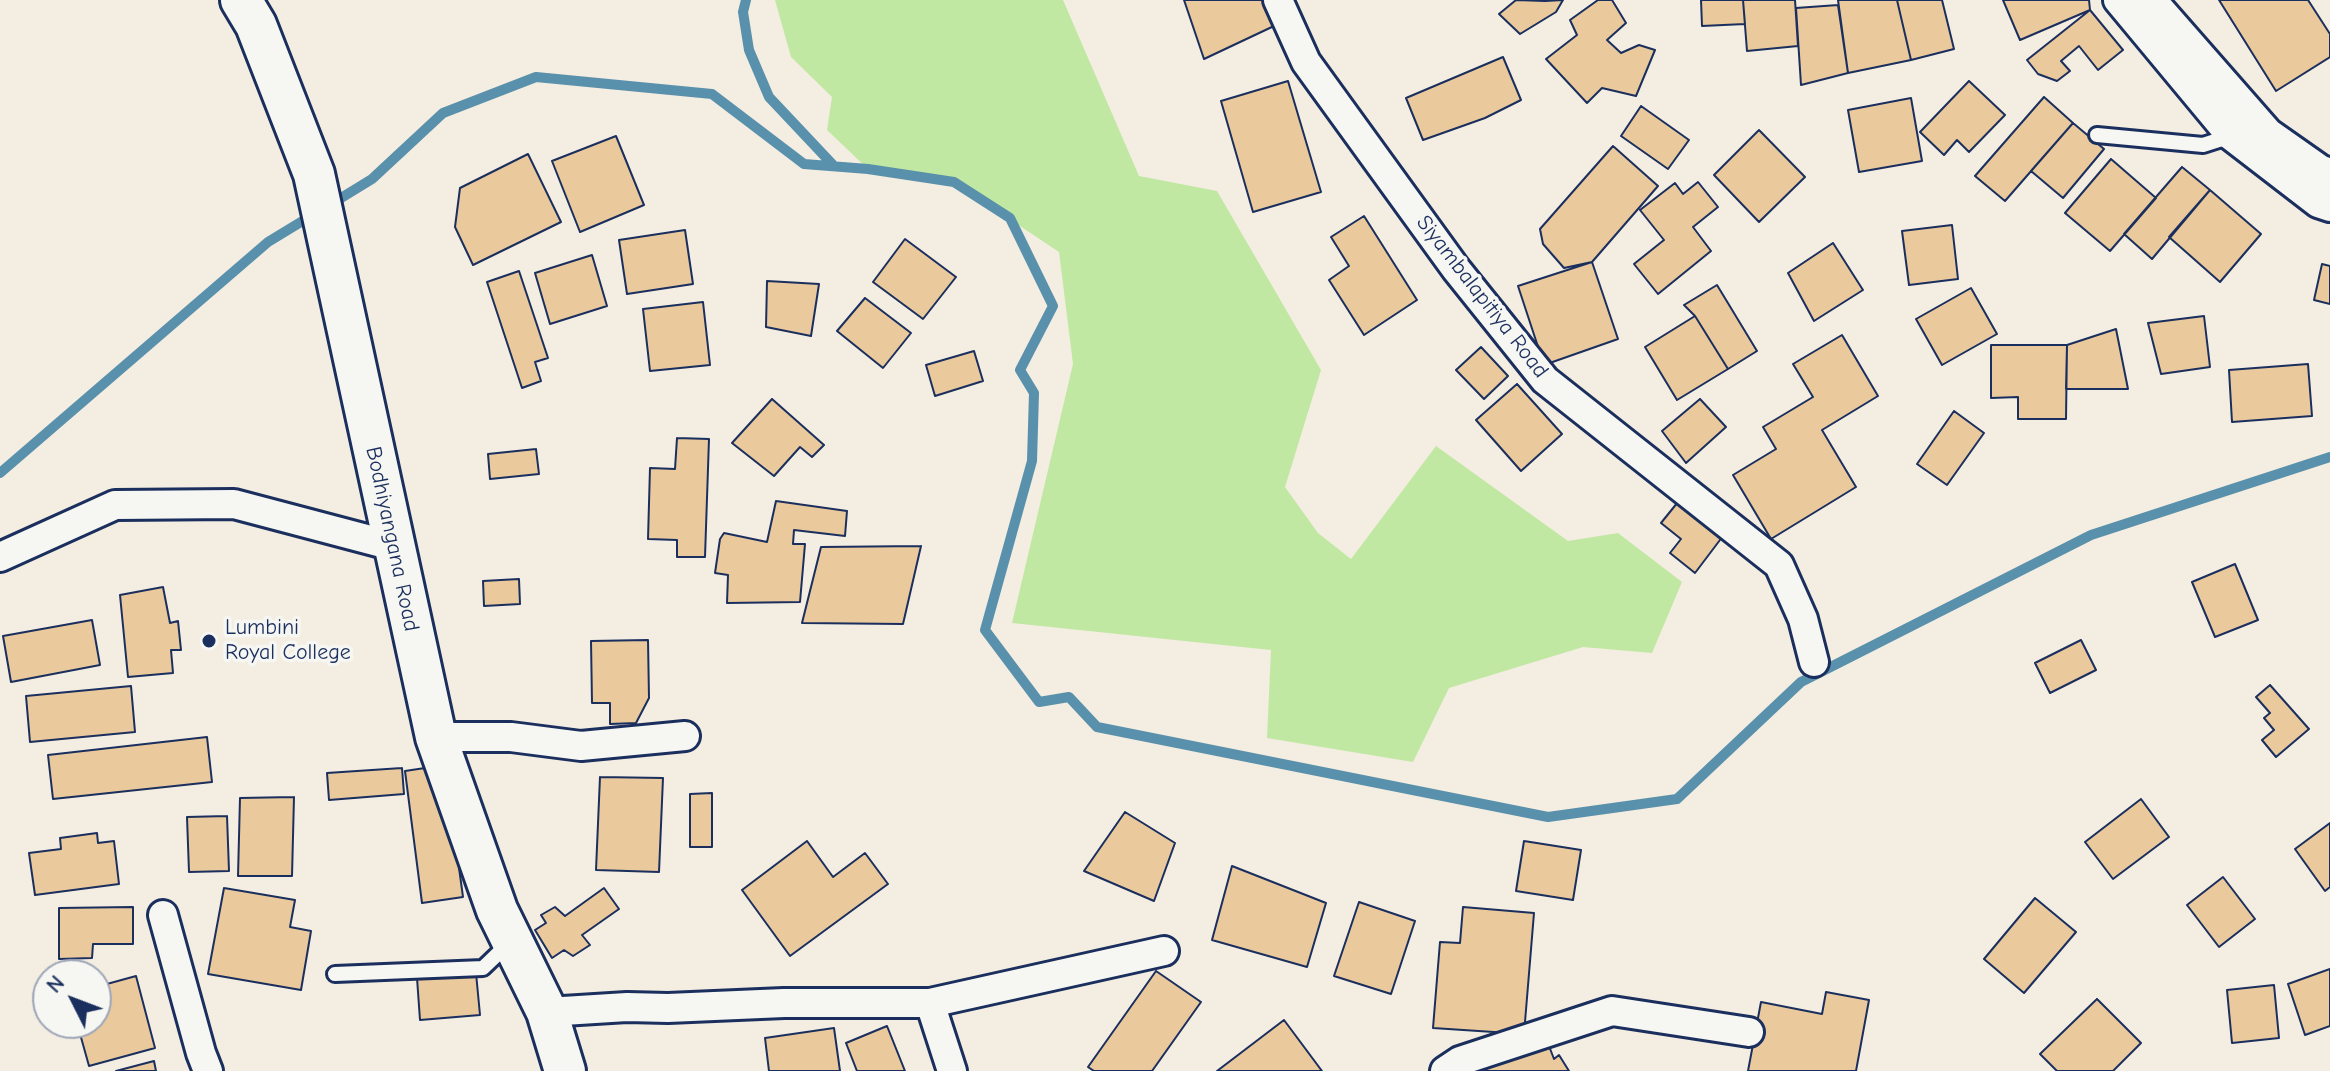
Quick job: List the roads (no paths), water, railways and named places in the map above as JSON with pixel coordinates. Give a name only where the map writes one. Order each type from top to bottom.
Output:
[{"type":"street","name":"Bodhiyangana Road","points":[[241,0],[256,25],[314,174],[436,737],[497,910],[547,1012],[565,1071]]},
{"type":"street","name":"Siyambalapitiya Road","points":[[1278,0],[1306,62],[1456,269],[1545,380],[1779,565],[1803,619],[1814,662]]},
{"type":"street","points":[[2118,0],[2231,136],[2318,203],[2330,207]]},
{"type":"street","points":[[2144,0],[2264,137],[2318,175],[2330,179]]},
{"type":"street","points":[[0,557],[115,505],[234,504],[393,546]]},
{"type":"street","points":[[436,737],[511,737],[581,746],[685,736]]},
{"type":"street","points":[[163,915],[208,1071]]},
{"type":"street","points":[[547,1012],[784,1003],[930,1003],[1164,951]]},
{"type":"street","points":[[930,1003],[952,1071]]},
{"type":"street","points":[[1445,1071],[1460,1061],[1612,1011],[1749,1032]]},
{"type":"lane","points":[[2097,135],[2203,145],[2231,136]]},
{"type":"lane","points":[[335,974],[483,968],[512,939]]},
{"type":"waterway","points":[[746,0],[743,12],[749,50],[769,97],[834,166]]},
{"type":"waterway","points":[[328,206],[372,179],[443,113],[536,77],[712,94],[804,164],[868,169],[954,182],[1010,218],[1053,306],[1020,370],[1034,393],[1032,461],[985,630],[1039,702],[1069,697],[1097,727],[1548,817],[1677,799],[1801,682],[2091,535],[2330,457]]},
{"type":"waterway","points":[[0,473],[268,242],[314,214]]},
{"type":"place","name":"Lumbini Royal College","points":[[209,641]]}]
